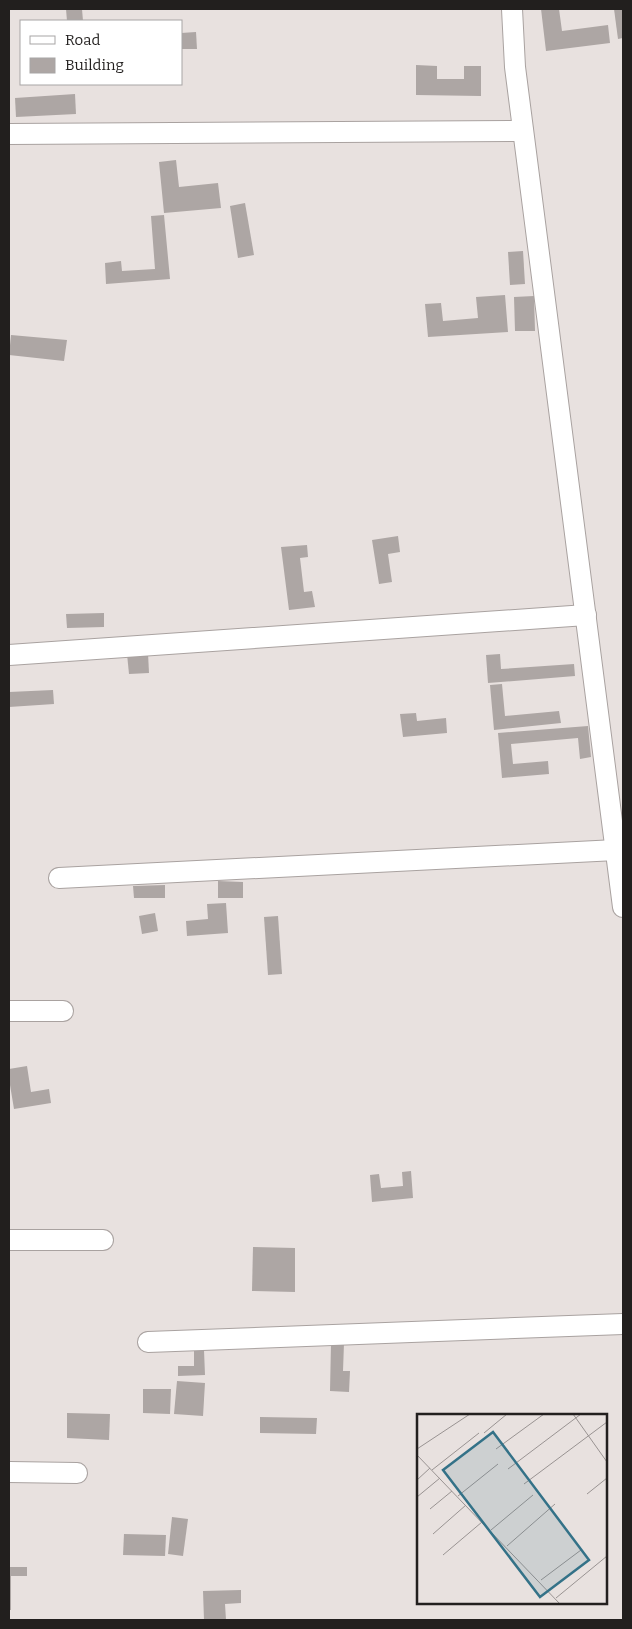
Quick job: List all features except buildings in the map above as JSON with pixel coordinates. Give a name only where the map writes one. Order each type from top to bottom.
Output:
[{"type":"street","points":[[512,9],[515,67],[623,907]]},
{"type":"street","points":[[9,134],[523,131]]},
{"type":"street","points":[[9,655],[586,615]]},
{"type":"street","points":[[59,878],[616,850]]},
{"type":"street","points":[[9,1011],[63,1011]]},
{"type":"street","points":[[9,1240],[104,1240]]},
{"type":"street","points":[[148,1342],[623,1324]]},
{"type":"street","points":[[9,1472],[77,1473]]}]
